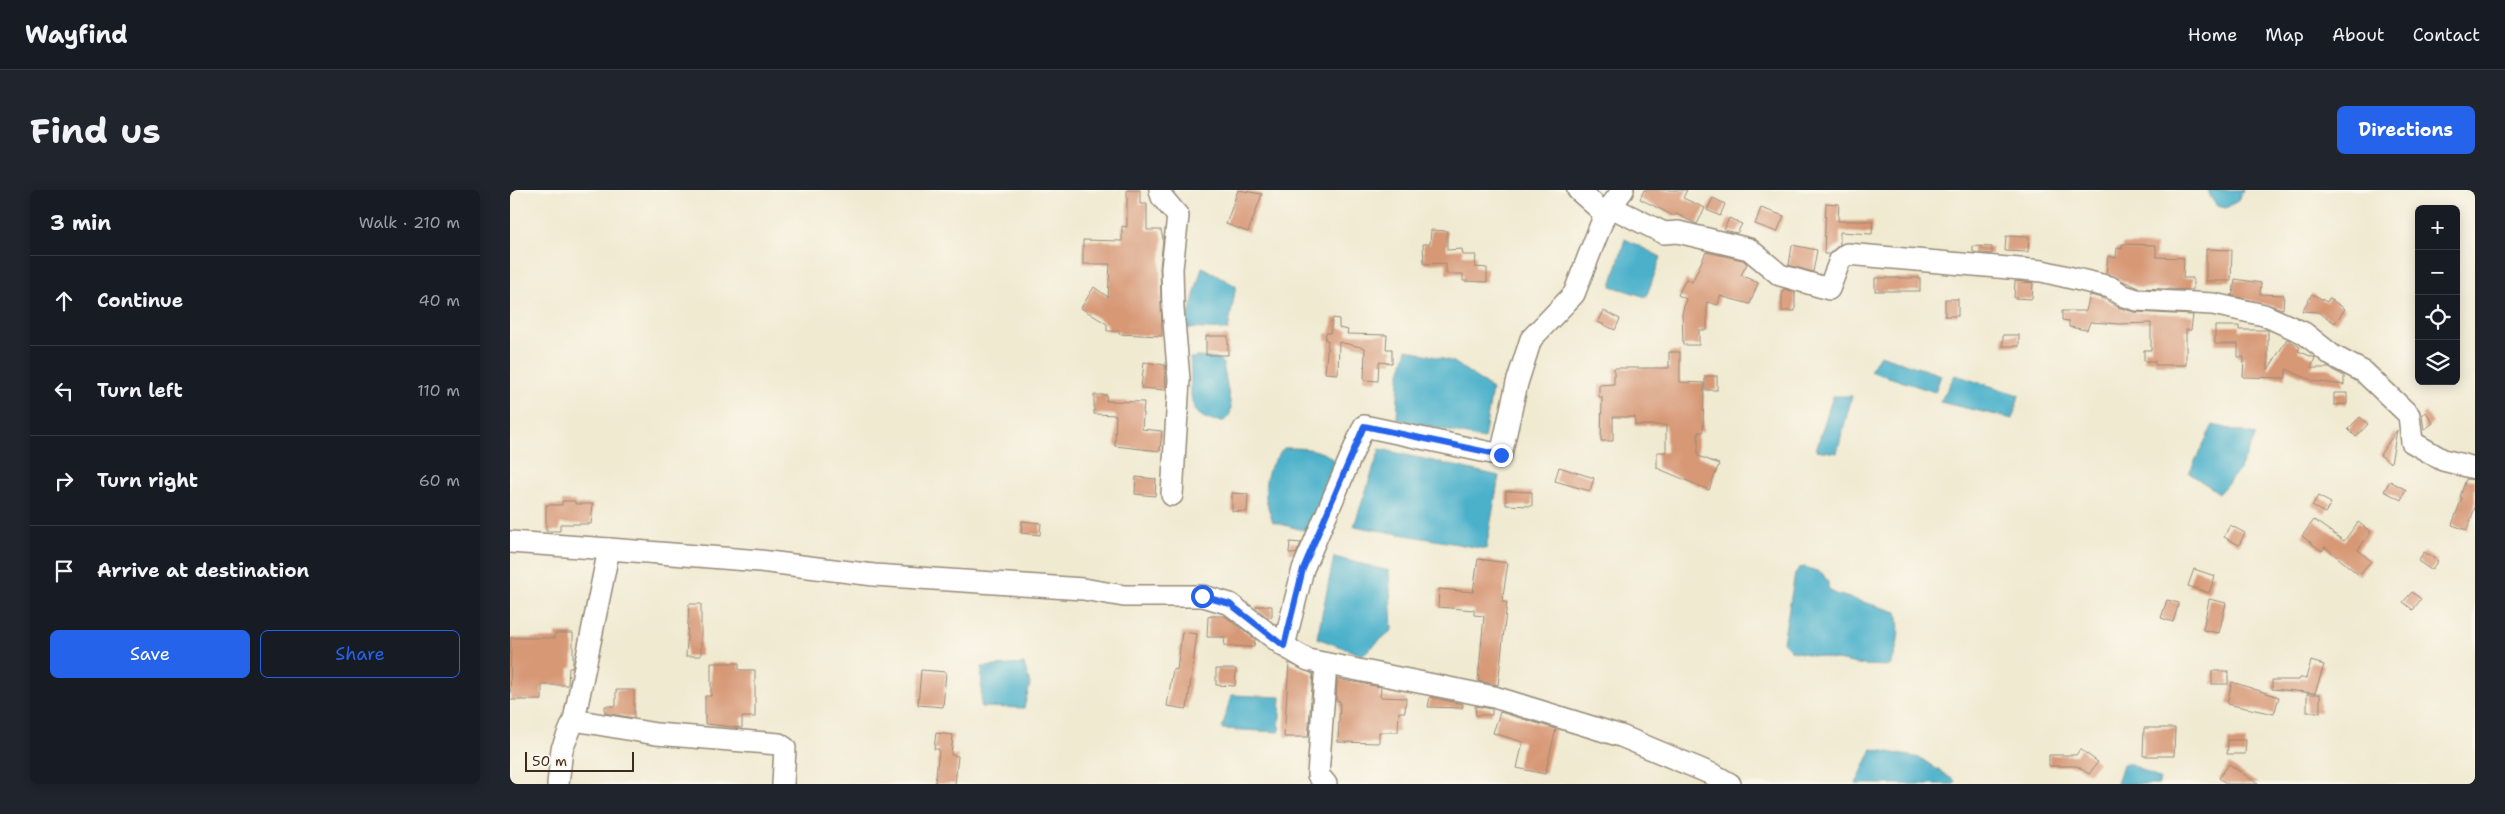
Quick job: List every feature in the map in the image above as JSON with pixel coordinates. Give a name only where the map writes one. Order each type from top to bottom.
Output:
[{"type":"street","points":[[1160,190],[1162,197],[1178,216],[1172,268],[1173,309],[1179,380],[1172,495]]},
{"type":"street","points":[[1578,190],[1613,204],[1664,233],[1678,232],[1749,249],[1780,275],[1829,289],[1840,260],[1847,254],[2042,272],[2110,287],[2124,296],[2137,300],[2213,304],[2264,315],[2304,333],[2333,356],[2364,372],[2409,415],[2412,442],[2444,460],[2475,468]]},
{"type":"street","points":[[1284,646],[1303,569],[1364,426],[1501,455],[1517,383],[1531,339],[1574,294],[1613,204]]},
{"type":"street","points":[[510,542],[760,561],[874,575],[1084,590],[1124,596],[1202,596],[1230,604],[1284,646],[1308,660],[1494,697],[1620,736],[1714,775],[1730,784]]},
{"type":"street","points":[[558,784],[562,749],[574,720],[609,549]]},
{"type":"street","points":[[1326,664],[1318,774],[1326,784]]},
{"type":"street","points":[[574,720],[656,734],[779,744],[785,748],[783,784]]},
{"type":"water","points":[[2208,190],[2243,190],[2239,200],[2226,208],[2217,206]]},
{"type":"water","points":[[1625,239],[1661,257],[1646,297],[1611,286]]},
{"type":"water","points":[[1202,267],[1236,286],[1228,330],[1185,328]]},
{"type":"water","points":[[1407,349],[1454,362],[1492,389],[1484,439],[1397,419],[1399,377]]},
{"type":"water","points":[[1880,355],[1941,375],[1935,392],[1870,371]]},
{"type":"water","points":[[1190,358],[1219,359],[1223,364],[1231,407],[1230,414],[1224,421],[1210,420],[1201,416],[1195,409],[1191,392]]},
{"type":"water","points":[[1955,375],[2019,395],[2013,419],[1940,402]]},
{"type":"water","points":[[1833,396],[1852,396],[1837,453],[1816,450]]},
{"type":"water","points":[[2213,425],[2256,435],[2240,469],[2219,493],[2189,473]]},
{"type":"water","points":[[1284,448],[1306,449],[1319,452],[1326,454],[1337,463],[1319,527],[1307,531],[1273,522],[1265,491],[1266,482],[1271,466]]},
{"type":"water","points":[[1380,449],[1499,476],[1486,549],[1354,526]]},
{"type":"water","points":[[1334,557],[1389,571],[1392,630],[1362,655],[1317,638]]},
{"type":"water","points":[[1805,567],[1822,573],[1828,582],[1828,588],[1836,594],[1897,612],[1898,640],[1890,666],[1862,665],[1792,651],[1783,642],[1795,574],[1799,568]]},
{"type":"water","points":[[1024,664],[1030,684],[1024,708],[981,707],[982,667]]},
{"type":"water","points":[[1231,695],[1281,697],[1279,732],[1222,729]]},
{"type":"water","points":[[1872,749],[1920,758],[1955,781],[1954,784],[1856,784]]},
{"type":"water","points":[[2123,764],[2131,764],[2160,779],[2159,784],[2117,784]]},
{"type":"building","points":[[1127,190],[1140,190],[1140,204],[1147,204],[1147,230],[1161,230],[1163,239],[1160,268],[1162,336],[1119,334],[1119,331],[1107,331],[1107,324],[1081,308],[1094,287],[1108,297],[1110,264],[1083,264],[1083,240],[1122,241],[1122,226],[1127,227]]},
{"type":"building","points":[[1238,190],[1262,194],[1248,232],[1226,224]]},
{"type":"building","points":[[1644,190],[1687,190],[1683,198],[1705,208],[1697,224],[1676,214],[1674,216],[1640,199]]},
{"type":"building","points":[[1713,198],[1725,204],[1720,216],[1707,210]]},
{"type":"building","points":[[1826,203],[1839,204],[1838,221],[1873,221],[1872,234],[1840,232],[1840,244],[1829,254],[1824,254]]},
{"type":"building","points":[[1761,208],[1784,216],[1777,232],[1755,224]]},
{"type":"building","points":[[1729,218],[1742,224],[1737,233],[1724,230]]},
{"type":"building","points":[[1431,230],[1447,231],[1447,250],[1462,249],[1463,255],[1476,255],[1475,267],[1487,268],[1487,282],[1463,281],[1463,274],[1446,274],[1446,263],[1424,264],[1423,244],[1430,244]]},
{"type":"building","points":[[2006,236],[2029,237],[2028,252],[2005,251]]},
{"type":"building","points":[[2122,244],[2156,245],[2156,257],[2184,258],[2183,278],[2193,278],[2193,290],[2139,288],[2106,273],[2108,256],[2116,258],[2117,248],[2122,249]]},
{"type":"building","points":[[1792,245],[1817,250],[1813,272],[1789,265]]},
{"type":"building","points":[[1973,246],[1992,247],[1992,254],[1973,252]]},
{"type":"building","points":[[2206,249],[2232,250],[2231,281],[2206,281]]},
{"type":"building","points":[[1706,252],[1743,260],[1747,264],[1741,275],[1758,283],[1750,304],[1720,296],[1718,305],[1707,302],[1707,330],[1699,330],[1699,345],[1683,345],[1682,313],[1686,299],[1678,295],[1686,279],[1692,282]]},
{"type":"building","points":[[1875,278],[1920,278],[1920,291],[1875,291]]},
{"type":"building","points":[[2235,279],[2261,283],[2260,294],[2284,295],[2283,309],[2230,295],[2233,294]]},
{"type":"building","points":[[2015,281],[2033,283],[2032,299],[2014,298]]},
{"type":"building","points":[[1784,289],[1795,292],[1795,311],[1782,311],[1782,293]]},
{"type":"building","points":[[2312,294],[2327,302],[2329,298],[2345,309],[2335,323],[2318,312],[2302,311]]},
{"type":"building","points":[[2090,295],[2105,299],[2117,307],[2134,312],[2193,315],[2191,330],[2186,330],[2186,365],[2155,365],[2155,361],[2144,361],[2144,350],[2151,350],[2151,323],[2119,324],[2090,322],[2087,330],[2069,327],[2069,321],[2062,320],[2062,311],[2086,311]]},
{"type":"building","points":[[1945,299],[1958,299],[1958,316],[1945,316]]},
{"type":"building","points":[[1604,311],[1620,319],[1615,330],[1598,322]]},
{"type":"building","points":[[1333,318],[1339,319],[1339,328],[1348,330],[1347,334],[1387,335],[1386,349],[1392,349],[1392,363],[1379,362],[1378,381],[1364,380],[1365,348],[1339,342],[1338,374],[1325,373],[1328,340],[1325,340],[1326,333],[1330,333]]},
{"type":"building","points":[[2215,326],[2239,326],[2239,330],[2268,330],[2268,370],[2287,339],[2300,347],[2298,351],[2315,358],[2311,368],[2329,368],[2344,376],[2344,385],[2313,381],[2286,369],[2286,378],[2243,377],[2244,357],[2238,357],[2238,344],[2215,344]]},
{"type":"building","points":[[2003,335],[2019,335],[2019,346],[2003,346]]},
{"type":"building","points":[[1206,336],[1228,336],[1228,355],[1206,355]]},
{"type":"building","points":[[1669,352],[1680,352],[1680,382],[1704,383],[1703,432],[1698,432],[1698,456],[1719,464],[1709,490],[1657,468],[1657,452],[1666,452],[1666,425],[1635,425],[1635,417],[1613,417],[1613,441],[1601,441],[1602,397],[1599,397],[1599,385],[1614,384],[1614,368],[1669,368]]},
{"type":"building","points":[[1144,362],[1165,365],[1166,390],[1141,388]]},
{"type":"building","points":[[1705,376],[1717,376],[1717,390],[1705,390]]},
{"type":"building","points":[[2334,393],[2347,393],[2347,404],[2334,405]]},
{"type":"building","points":[[1094,395],[1107,395],[1106,401],[1144,402],[1142,429],[1162,431],[1160,451],[1115,446],[1116,415],[1094,414]]},
{"type":"building","points":[[2426,412],[2433,423],[2424,430],[2422,415]]},
{"type":"building","points":[[2360,417],[2368,424],[2356,437],[2348,429]]},
{"type":"building","points":[[2397,430],[2391,463],[2380,455]]},
{"type":"building","points":[[1559,467],[1594,478],[1590,491],[1555,481]]},
{"type":"building","points":[[1136,477],[1156,479],[1155,496],[1135,494]]},
{"type":"building","points":[[2466,479],[2475,480],[2475,507],[2467,530],[2452,525],[2462,498],[2460,497]]},
{"type":"building","points":[[2390,481],[2406,490],[2401,500],[2384,491]]},
{"type":"building","points":[[1506,491],[1532,492],[1532,506],[1506,505]]},
{"type":"building","points":[[1232,493],[1248,494],[1247,512],[1232,511]]},
{"type":"building","points":[[2318,496],[2331,503],[2325,513],[2312,506]]},
{"type":"building","points":[[562,501],[575,501],[575,504],[593,504],[591,524],[560,524],[560,531],[546,531],[546,505],[562,505]]},
{"type":"building","points":[[2314,520],[2344,541],[2358,522],[2371,532],[2358,550],[2371,561],[2359,575],[2325,547],[2322,551],[2302,536]]},
{"type":"building","points":[[1022,521],[1041,523],[1040,535],[1021,533]]},
{"type":"building","points":[[2230,525],[2245,533],[2239,545],[2224,537]]},
{"type":"building","points":[[1290,542],[1301,543],[1296,554],[1289,553]]},
{"type":"building","points":[[2424,552],[2438,561],[2431,570],[2418,561]]},
{"type":"building","points":[[1478,559],[1508,563],[1502,602],[1507,602],[1498,685],[1478,681],[1484,616],[1474,615],[1474,610],[1438,607],[1439,589],[1473,592]]},
{"type":"building","points":[[2194,569],[2215,576],[2209,593],[2188,586]]},
{"type":"building","points":[[2412,592],[2421,599],[2413,610],[2403,602]]},
{"type":"building","points":[[2209,599],[2226,603],[2219,633],[2203,630]]},
{"type":"building","points":[[2167,600],[2179,603],[2173,622],[2161,618]]},
{"type":"building","points":[[689,604],[701,604],[701,656],[686,656]]},
{"type":"building","points":[[1256,606],[1272,606],[1272,617],[1267,617]]},
{"type":"building","points":[[1225,616],[1255,639],[1254,647],[1224,646],[1225,637],[1207,637],[1208,617]]},
{"type":"building","points":[[1182,632],[1197,634],[1187,709],[1167,706],[1173,669],[1177,670]]},
{"type":"building","points":[[555,633],[573,633],[573,661],[572,668],[569,668],[568,685],[542,685],[542,700],[510,700],[511,638],[555,638]]},
{"type":"building","points":[[2311,661],[2324,665],[2315,693],[2272,689],[2272,680],[2299,680],[2300,678],[2306,678]]},
{"type":"building","points":[[711,663],[739,663],[739,670],[755,670],[755,717],[742,717],[742,728],[705,724],[705,696],[711,696]]},
{"type":"building","points":[[1289,663],[1313,674],[1308,737],[1284,737]]},
{"type":"building","points":[[1216,669],[1236,669],[1235,686],[1216,685]]},
{"type":"building","points":[[921,670],[946,672],[943,707],[918,705]]},
{"type":"building","points":[[2212,671],[2228,671],[2228,684],[2212,684]]},
{"type":"building","points":[[1337,679],[1381,687],[1380,697],[1406,698],[1405,712],[1399,712],[1398,732],[1379,732],[1379,743],[1338,742],[1340,701],[1336,701]]},
{"type":"building","points":[[2232,682],[2279,697],[2274,714],[2227,704]]},
{"type":"building","points":[[616,690],[634,690],[634,718],[605,713],[605,706],[616,706]]},
{"type":"building","points":[[2307,694],[2320,694],[2320,712],[2307,712]]},
{"type":"building","points":[[1430,697],[1463,704],[1462,708],[1428,707]]},
{"type":"building","points":[[1475,706],[1492,709],[1492,715],[1476,715]]},
{"type":"building","points":[[1500,712],[1556,729],[1545,774],[1517,768],[1523,742],[1493,733]]},
{"type":"building","points":[[2144,728],[2175,728],[2174,756],[2143,756]]},
{"type":"building","points":[[936,733],[953,735],[951,755],[958,756],[955,784],[935,784],[939,749],[934,749]]},
{"type":"building","points":[[2228,740],[2246,740],[2245,754],[2227,754]]},
{"type":"building","points":[[2080,749],[2098,762],[2089,774],[2077,766],[2049,766],[2049,755],[2076,755]]},
{"type":"building","points":[[2229,764],[2258,784],[2227,784],[2219,778]]},
{"type":"route","points":[[1202,596],[1230,604],[1284,646],[1303,569],[1364,426],[1501,455]]}]
